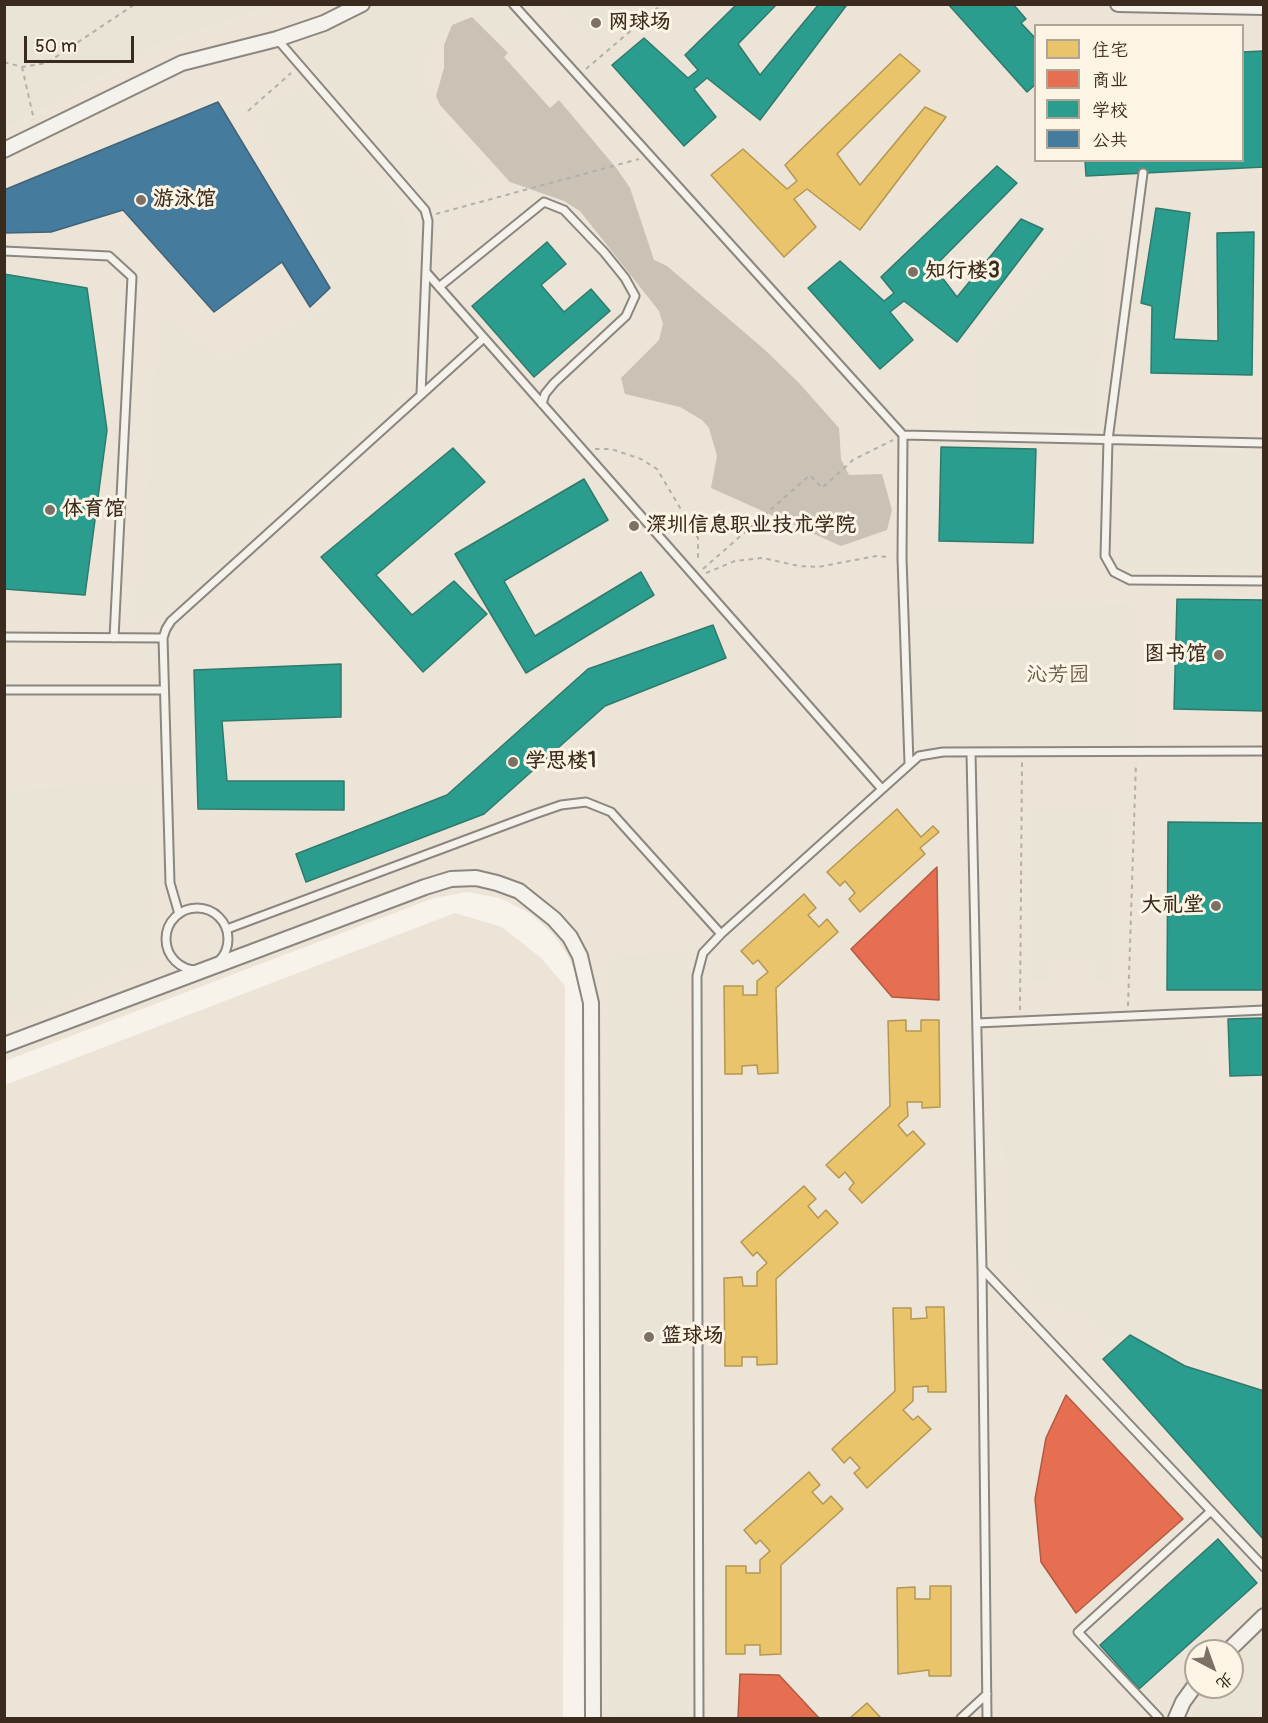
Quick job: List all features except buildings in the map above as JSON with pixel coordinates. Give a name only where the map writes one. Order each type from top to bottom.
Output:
[{"type":"street","points":[[4,150],[182,63],[277,39],[324,23],[362,4]]},
{"type":"street","points":[[1118,4],[1263,7]]},
{"type":"street","points":[[4,1045],[451,879],[476,878],[519,891],[537,903],[570,937],[580,956],[591,1003],[593,1719]]},
{"type":"street","points":[[1240,1639],[1263,1616]]},
{"type":"street","points":[[1176,1719],[1185,1699]]},
{"type":"lane","points":[[513,4],[903,435],[902,558],[909,763]]},
{"type":"lane","points":[[277,39],[417,198],[427,216],[421,394]]},
{"type":"lane","points":[[1143,173],[1108,440],[1105,556],[1114,572],[1130,580],[1263,581]]},
{"type":"lane","points":[[439,286],[544,202],[564,210],[604,252],[625,278],[635,296],[626,316],[554,383],[545,393],[542,404]]},
{"type":"lane","points":[[4,250],[109,256],[132,277],[114,638]]},
{"type":"lane","points":[[426,272],[881,789]]},
{"type":"lane","points":[[179,914],[170,884],[164,690],[163,638],[171,621],[484,338]]},
{"type":"lane","points":[[903,435],[1263,443]]},
{"type":"lane","points":[[4,637],[163,638]]},
{"type":"lane","points":[[4,690],[164,690]]},
{"type":"lane","points":[[699,1719],[697,976],[703,953],[909,763],[930,753],[1263,751]]},
{"type":"lane","points":[[971,753],[982,1269],[987,1719]]},
{"type":"lane","points":[[227,929],[535,814],[561,805],[586,802],[605,808],[622,822],[721,934]]},
{"type":"lane","points":[[188,909],[207,909],[216,914],[227,929],[227,948],[223,957],[207,969],[188,969],[172,958],[166,939],[168,930],[179,914],[188,909]]},
{"type":"lane","points":[[977,1023],[1263,1010]]},
{"type":"lane","points":[[982,1269],[1263,1567]]},
{"type":"lane","points":[[1159,1719],[1078,1632],[1211,1511]]},
{"type":"lane","points":[[961,1719],[987,1694]]},
{"type":"path","points":[[4,62],[22,67],[47,63],[135,4]]},
{"type":"path","points":[[578,76],[662,4]]},
{"type":"path","points":[[248,111],[300,66]]},
{"type":"path","points":[[22,67],[37,133]]},
{"type":"path","points":[[427,216],[650,156]]},
{"type":"path","points":[[694,577],[810,475],[822,488],[853,460],[903,435]]},
{"type":"path","points":[[582,448],[611,449],[640,459],[657,469],[698,538],[699,558],[694,577]]},
{"type":"path","points":[[694,577],[735,561],[763,558],[800,566],[818,567],[876,556],[902,558]]},
{"type":"path","points":[[1020,1021],[1023,752]]},
{"type":"path","points":[[1127,1015],[1136,752]]},
{"type":"shaded area","name":"深圳信息职业技术学院","points":[[279,5],[1263,5],[1263,1718],[590,1718],[583,1005],[579,980],[567,954],[553,934],[531,914],[500,898],[467,892],[434,898],[5,1061],[5,130],[162,43]]},
{"type":"shaded area","points":[[472,17],[508,53],[504,57],[550,108],[559,100],[617,169],[630,188],[654,260],[667,266],[765,350],[799,383],[839,428],[841,459],[849,475],[882,474],[892,510],[887,530],[841,546],[711,488],[717,456],[709,428],[702,420],[680,407],[625,394],[621,378],[659,340],[663,324],[659,311],[580,211],[564,201],[510,182],[440,105],[436,96],[444,68],[444,45],[452,25]]},
{"type":"shaded area","points":[[455,913],[502,927],[541,958],[565,986],[563,1718],[5,1718],[5,1085]]},
{"type":"green space","points":[[5,4],[279,5],[162,43],[5,130]]},
{"type":"green space","points":[[379,5],[501,5],[528,36],[512,42],[465,9],[435,39],[423,69],[432,104],[454,148],[487,179],[433,203],[307,59],[306,42]]},
{"type":"green space","name":"网球场","points":[[563,5],[634,5],[594,41]]},
{"type":"green space","points":[[301,89],[403,214],[413,282],[408,373],[391,401],[179,597],[134,628],[142,575],[160,315],[224,362],[304,319],[326,312],[334,280],[330,263],[289,189],[257,115]]},
{"type":"green space","points":[[1088,234],[1106,243],[1096,428],[977,425],[977,352]]},
{"type":"green space","points":[[1120,451],[1263,453],[1263,568],[1118,566]]},
{"type":"green space","name":"沁芳园","points":[[1134,604],[1137,744],[913,749],[910,610]]},
{"type":"green space","points":[[152,784],[153,958],[11,1021],[5,790]]},
{"type":"green space","points":[[1034,809],[1114,809],[1111,981],[1095,980],[1094,958],[1048,958],[1048,980],[1032,980]]},
{"type":"green space","name":"篮球场","points":[[687,955],[689,1718],[611,1718],[609,956]]},
{"type":"green space","points":[[1197,1024],[1218,1088],[1263,1085],[1263,1387],[1186,1362],[1128,1331],[1110,1340],[1089,1315],[1045,1302],[1007,1259],[1001,1032]]},
{"type":"green space","points":[[1263,1633],[1263,1718],[1190,1718],[1203,1699],[1244,1699],[1244,1651]]},
{"type":"place","name":"网球场","points":[[596,23]]},
{"type":"place","name":"游泳馆","points":[[141,200]]},
{"type":"place","name":"知行楼3","points":[[913,272]]},
{"type":"place","name":"体育馆","points":[[50,510]]},
{"type":"place","name":"深圳信息职业技术学院","points":[[634,526]]},
{"type":"place","name":"图书馆","points":[[1219,655]]},
{"type":"place","name":"学思楼1","points":[[513,762]]},
{"type":"place","name":"大礼堂","points":[[1216,906]]},
{"type":"place","name":"篮球场","points":[[649,1337]]}]
